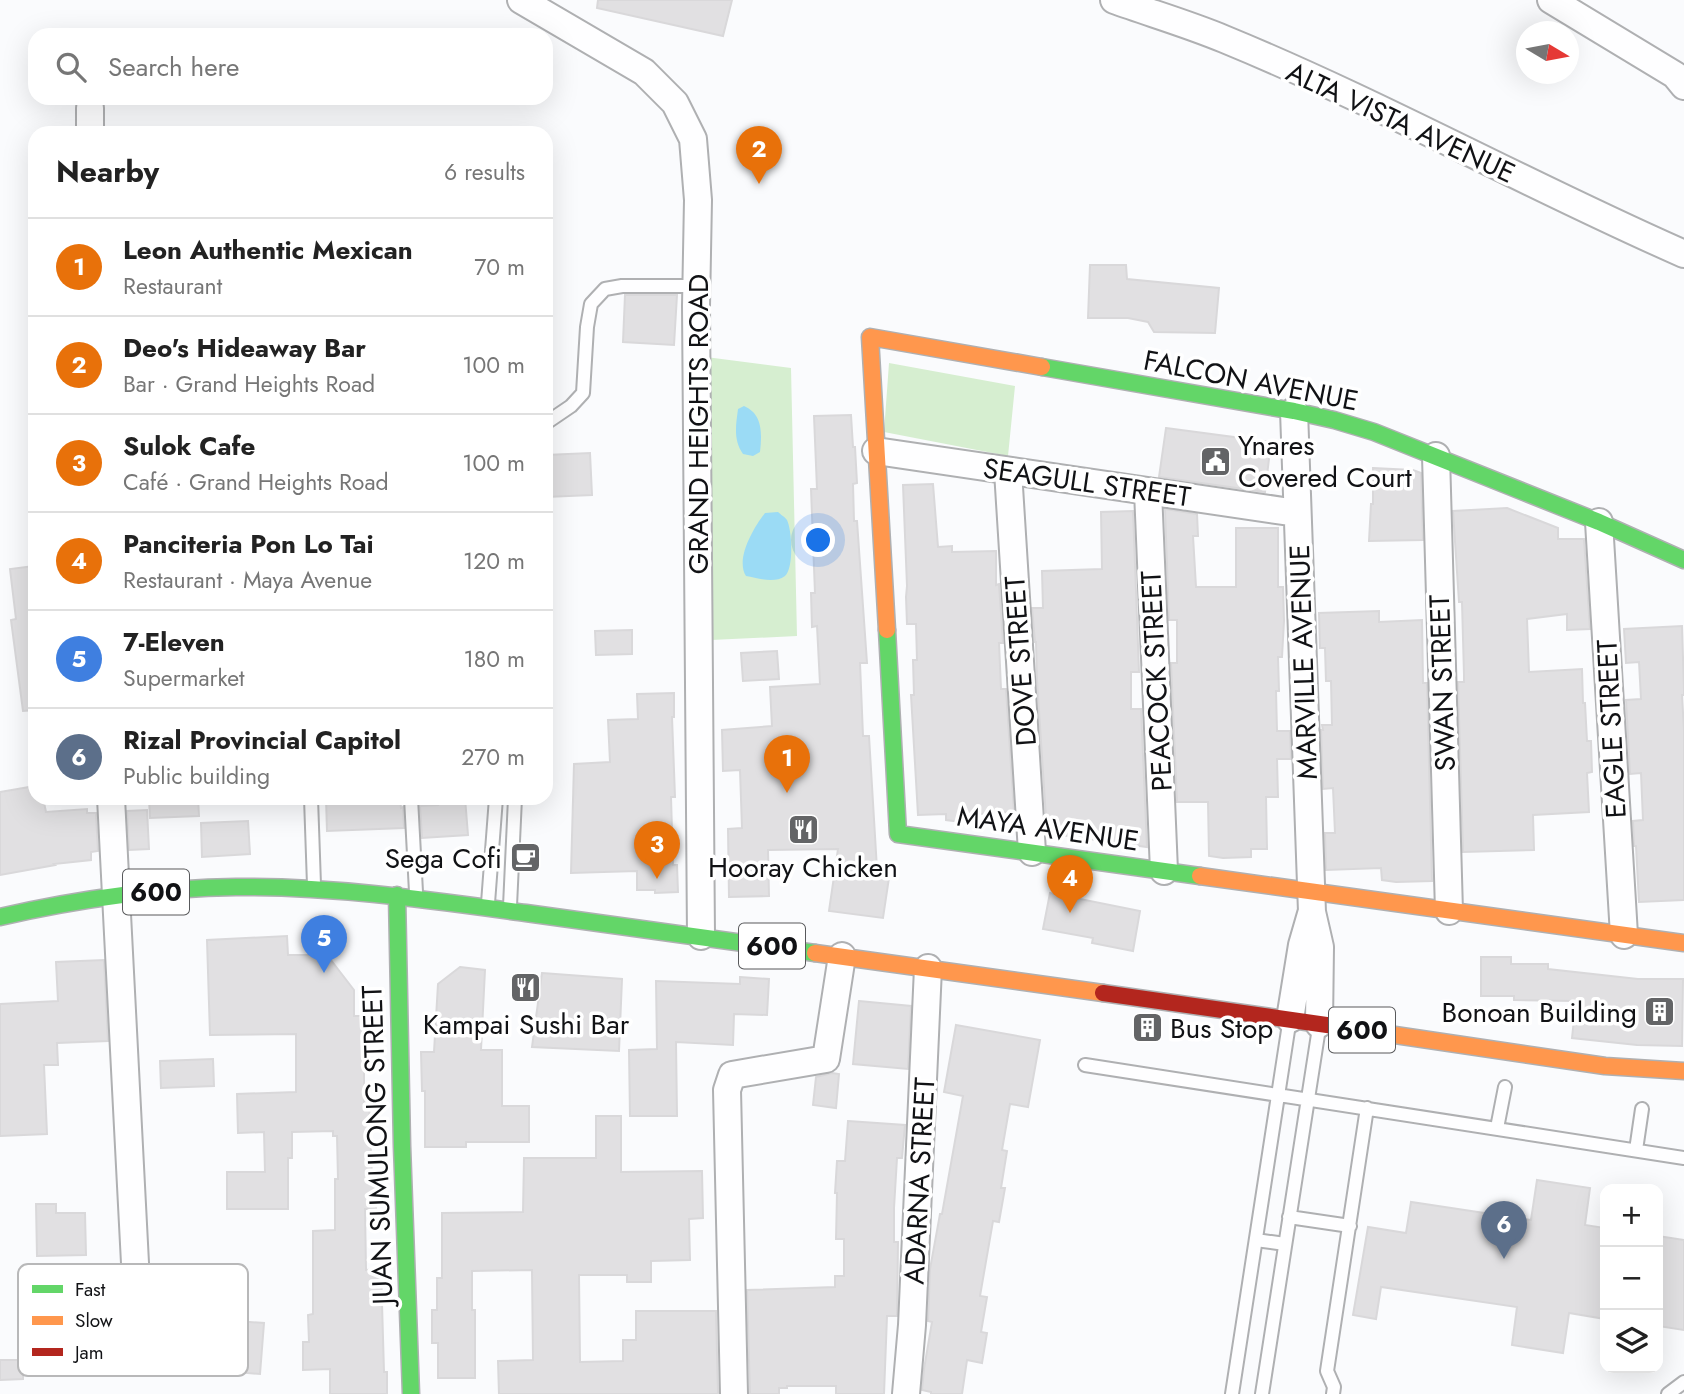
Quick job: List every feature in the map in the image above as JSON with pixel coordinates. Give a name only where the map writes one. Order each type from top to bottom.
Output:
[{"type":"street","name":"GRAND HEIGHTS ROAD","points":[[521,0],[644,72],[675,103],[693,139],[698,200],[701,936]]},
{"type":"street","name":"ALTA VISTA AVENUE","points":[[1114,0],[1222,38],[1369,103],[1603,219],[1684,254]]},
{"type":"street","points":[[1552,0],[1675,75],[1684,86]]},
{"type":"street","name":"FALCON AVENUE","points":[[870,337],[1334,420],[1436,456],[1599,522],[1684,560]]},
{"type":"street","name":"MAYA AVENUE","points":[[870,337],[898,834],[1164,871],[1311,902],[1449,911],[1684,943]]},
{"type":"street","name":"MARVILLE AVENUE","points":[[1294,411],[1311,902],[1320,947],[1319,1024]]},
{"type":"street","name":"SEAGULL STREET","points":[[876,451],[1297,513]]},
{"type":"street","name":"SWAN STREET","points":[[1436,456],[1449,911]]},
{"type":"street","name":"DOVE STREET","points":[[1009,471],[1032,852]]},
{"type":"street","name":"PEACOCK STREET","points":[[1148,491],[1164,871]]},
{"type":"street","name":"EAGLE STREET","points":[[1599,522],[1624,935]]},
{"type":"street","points":[[111,805],[135,1263]]},
{"type":"street","name":"600","points":[[0,917],[115,895],[212,888],[314,889],[397,895],[1290,1019],[1605,1066],[1684,1070]]},
{"type":"street","name":"JUAN SUMULONG STREET","points":[[397,895],[411,1394]]},
{"type":"street","name":"MARVILLE AVENUE","points":[[1290,1019],[1301,945],[1311,902]]},
{"type":"street","points":[[734,1394],[727,1090],[732,1075],[826,1059],[842,956]]},
{"type":"street","name":"ADARNA STREET","points":[[906,1394],[912,1325],[928,968]]},
{"type":"lane","points":[[553,419],[571,407],[583,393],[591,304],[605,289],[622,286],[697,286]]},
{"type":"lane","points":[[311,805],[314,889]]},
{"type":"lane","points":[[411,805],[416,898]]},
{"type":"lane","points":[[488,906],[495,805]]},
{"type":"lane","points":[[510,910],[515,805]]},
{"type":"lane","points":[[1232,1394],[1290,1019]]},
{"type":"lane","points":[[1262,1394],[1319,1024]]},
{"type":"lane","points":[[1086,1065],[1684,1158]]},
{"type":"lane","points":[[1497,1128],[1505,1087]]},
{"type":"lane","points":[[1333,1394],[1334,1387],[1327,1371],[1367,1108]]},
{"type":"lane","points":[[1636,1150],[1642,1109]]},
{"type":"lane","points":[[1289,1217],[1349,1226]]},
{"type":"lane","points":[[1256,1240],[1285,1244]]},
{"type":"lane","points":[[1668,1394],[1684,1381]]},
{"type":"green space","points":[[706,357],[791,368],[797,636],[711,640]]},
{"type":"green space","points":[[889,363],[1015,386],[1008,456],[884,432]]},
{"type":"water","points":[[744,406],[755,414],[760,425],[760,452],[753,456],[743,454],[736,438],[738,409]]},
{"type":"water","points":[[778,512],[787,520],[790,532],[791,557],[788,572],[776,580],[746,576],[743,569],[744,552],[751,535],[765,513]]},
{"type":"building","points":[[598,0],[732,0],[723,36],[597,8]]},
{"type":"building","points":[[1090,265],[1126,265],[1127,279],[1219,288],[1215,333],[1154,332],[1148,322],[1128,318],[1088,318]]},
{"type":"building","points":[[625,295],[677,295],[674,345],[623,342]]},
{"type":"building","points":[[851,415],[857,483],[853,484],[854,521],[857,521],[867,663],[860,663],[863,736],[869,736],[877,869],[890,871],[883,918],[829,911],[838,849],[768,850],[769,896],[729,897],[728,829],[742,828],[740,770],[723,771],[722,730],[772,726],[770,687],[820,684],[817,626],[812,627],[811,593],[815,593],[811,489],[817,489],[814,416]]},
{"type":"building","name":"Ynares Covered Court","points":[[1166,428],[1271,442],[1265,492],[1159,477]]},
{"type":"building","points":[[590,453],[592,495],[553,497],[553,455]]},
{"type":"building","points":[[1373,468],[1413,470],[1421,473],[1423,540],[1369,541]]},
{"type":"building","points":[[933,484],[938,547],[952,546],[952,552],[996,551],[996,585],[999,584],[1003,643],[999,643],[1001,689],[1006,689],[1014,812],[979,814],[979,824],[946,820],[946,814],[918,815],[911,695],[914,695],[913,660],[917,660],[916,624],[907,624],[903,485]]},
{"type":"building","points":[[1507,508],[1558,528],[1558,539],[1584,539],[1590,629],[1567,630],[1567,614],[1527,619],[1529,672],[1582,669],[1587,741],[1591,741],[1592,772],[1587,773],[1589,812],[1533,815],[1534,850],[1463,852],[1458,682],[1464,682],[1462,602],[1459,602],[1453,511]]},
{"type":"building","points":[[1165,509],[1197,514],[1198,536],[1193,536],[1196,587],[1236,587],[1236,528],[1278,528],[1278,587],[1283,587],[1284,621],[1282,657],[1278,657],[1277,731],[1290,731],[1291,759],[1277,759],[1278,797],[1266,797],[1267,849],[1251,849],[1251,857],[1209,856],[1208,802],[1177,802],[1171,663],[1177,663],[1177,620],[1169,620]]},
{"type":"building","points":[[1133,511],[1139,672],[1131,672],[1131,709],[1141,709],[1147,847],[1047,833],[1032,608],[1043,608],[1042,571],[1102,569],[1101,512]]},
{"type":"building","points":[[28,567],[28,711],[23,711],[11,620],[16,619],[10,569]]},
{"type":"building","points":[[1379,611],[1379,622],[1422,620],[1423,683],[1427,683],[1432,881],[1382,880],[1381,868],[1326,870],[1325,833],[1335,833],[1333,788],[1323,789],[1321,730],[1322,725],[1332,725],[1331,681],[1326,681],[1325,648],[1320,648],[1319,613]]},
{"type":"building","points":[[1682,626],[1684,900],[1639,902],[1633,821],[1643,820],[1641,773],[1630,774],[1626,700],[1641,699],[1639,662],[1626,663],[1624,629]]},
{"type":"building","points":[[632,630],[632,654],[596,655],[595,631]]},
{"type":"building","points":[[777,651],[779,679],[743,681],[741,653]]},
{"type":"building","points":[[674,693],[672,717],[675,797],[671,797],[673,865],[677,865],[678,892],[655,893],[655,890],[637,890],[637,871],[571,873],[574,764],[610,762],[608,720],[638,719],[637,694]]},
{"type":"building","points":[[28,787],[28,805],[44,805],[46,812],[87,809],[87,813],[96,813],[98,851],[91,852],[91,860],[0,875],[0,792]]},
{"type":"building","points":[[149,805],[198,805],[199,816],[150,818]]},
{"type":"building","points":[[326,805],[403,807],[404,828],[327,831]]},
{"type":"building","points":[[466,805],[468,835],[422,838],[420,806]]},
{"type":"building","points":[[147,810],[149,849],[129,850],[127,811]]},
{"type":"building","points":[[248,821],[250,854],[202,857],[201,823]]},
{"type":"building","points":[[1050,893],[1140,911],[1133,951],[1092,943],[1093,938],[1043,929]]},
{"type":"building","points":[[287,936],[288,955],[327,955],[354,990],[354,1016],[364,1016],[364,1102],[369,1102],[376,1209],[365,1209],[366,1270],[381,1269],[387,1394],[330,1394],[330,1369],[303,1370],[303,1342],[309,1342],[308,1315],[313,1314],[313,1231],[335,1230],[335,1179],[338,1179],[337,1136],[333,1136],[333,1131],[292,1132],[292,1158],[288,1158],[288,1209],[227,1209],[227,1172],[265,1172],[264,1132],[238,1133],[237,1094],[296,1092],[296,1034],[210,1035],[207,940]]},
{"type":"building","points":[[1481,957],[1511,957],[1511,964],[1548,964],[1548,969],[1638,979],[1683,979],[1682,1046],[1637,1045],[1572,1038],[1576,1001],[1514,1000],[1514,996],[1481,996]]},
{"type":"building","points":[[104,960],[108,1041],[57,1043],[58,1065],[44,1065],[47,1134],[0,1136],[0,1004],[58,1001],[56,962]]},
{"type":"building","points":[[460,967],[485,970],[481,1050],[502,1050],[502,1106],[529,1106],[529,1142],[466,1142],[466,1147],[425,1147],[425,1091],[422,1091],[421,1052],[434,1052],[438,984]]},
{"type":"building","points":[[542,973],[622,979],[619,1051],[532,1047]]},
{"type":"building","points":[[740,977],[769,979],[767,1015],[734,1014],[733,1045],[676,1042],[677,1116],[630,1116],[629,1050],[657,1049],[656,981],[740,984]]},
{"type":"building","points":[[859,1001],[911,1006],[908,1069],[853,1064]]},
{"type":"building","points":[[956,1025],[1040,1040],[1028,1107],[1010,1104],[1002,1150],[1007,1151],[1001,1188],[1005,1188],[999,1222],[993,1221],[980,1296],[987,1297],[981,1332],[987,1333],[982,1363],[967,1360],[962,1394],[931,1394],[922,1390],[932,1322],[928,1321],[930,1269],[963,1096],[944,1092]]},
{"type":"building","points":[[213,1059],[214,1086],[161,1088],[160,1061]]},
{"type":"building","points":[[839,1074],[836,1108],[813,1105],[816,1077]]},
{"type":"building","points":[[596,1116],[621,1116],[621,1172],[702,1171],[703,1218],[689,1219],[690,1260],[651,1261],[651,1282],[627,1282],[627,1275],[579,1275],[580,1362],[623,1361],[623,1340],[636,1340],[636,1311],[716,1311],[718,1394],[499,1394],[498,1361],[533,1360],[532,1270],[472,1271],[475,1378],[438,1378],[438,1343],[432,1343],[432,1310],[437,1310],[437,1278],[442,1278],[442,1213],[523,1212],[524,1158],[596,1158]]},
{"type":"building","points":[[848,1121],[905,1125],[902,1158],[897,1158],[894,1208],[894,1242],[898,1242],[897,1316],[887,1316],[884,1394],[836,1394],[836,1386],[787,1386],[779,1388],[779,1394],[750,1394],[747,1290],[835,1287],[835,1276],[844,1276],[844,1239],[836,1239],[835,1193],[837,1161],[845,1161]]},
{"type":"building","points":[[1537,1180],[1590,1188],[1585,1225],[1600,1227],[1600,1318],[1569,1313],[1563,1353],[1512,1345],[1517,1307],[1381,1287],[1376,1319],[1353,1315],[1368,1227],[1406,1233],[1411,1202],[1531,1220]]},
{"type":"building","points":[[36,1204],[56,1204],[56,1213],[85,1213],[86,1255],[37,1256]]},
{"type":"building","points":[[1663,1237],[1684,1240],[1684,1330],[1663,1327]]},
{"type":"building","points":[[248,1322],[264,1323],[260,1374],[248,1373]]},
{"type":"building","points":[[0,1360],[18,1360],[18,1376],[23,1376],[23,1379],[0,1380]]},
{"type":"traffic: fast","points":[[1042,367],[1294,411],[1374,432],[1599,522],[1684,560]]},
{"type":"traffic: fast","points":[[887,630],[898,834],[1200,876]]},
{"type":"traffic: fast","points":[[0,917],[147,892],[273,887],[454,903],[815,953]]},
{"type":"traffic: fast","points":[[397,895],[411,1394]]},
{"type":"traffic: slow","points":[[887,630],[870,337],[1042,367]]},
{"type":"traffic: slow","points":[[1200,876],[1684,943]]},
{"type":"traffic: slow","points":[[815,953],[1103,993]]},
{"type":"traffic: slow","points":[[1334,1026],[1605,1066],[1684,1071]]},
{"type":"traffic: jam","points":[[1103,993],[1334,1026]]},
{"type":"place","name":"Deo's Hideaway Bar","points":[[759,184]]},
{"type":"place","name":"Ynares Covered Court","points":[[1215,461]]},
{"type":"place","name":"Leon Authentic Mexican","points":[[787,793]]},
{"type":"place","name":"Hooray Chicken","points":[[803,830]]},
{"type":"place","name":"Sega Cofi","points":[[525,858]]},
{"type":"place","name":"Sulok Cafe","points":[[657,879]]},
{"type":"place","name":"Panciteria Pon Lo Tai","points":[[1070,913]]},
{"type":"place","name":"7-Eleven","points":[[324,973]]},
{"type":"place","name":"Kampai Sushi Bar","points":[[526,987]]},
{"type":"place","name":"Bonoan Building","points":[[1660,1012]]},
{"type":"place","name":"Bus Stop","points":[[1147,1028]]},
{"type":"place","name":"Rizal Provincial Capitol","points":[[1504,1259]]}]
